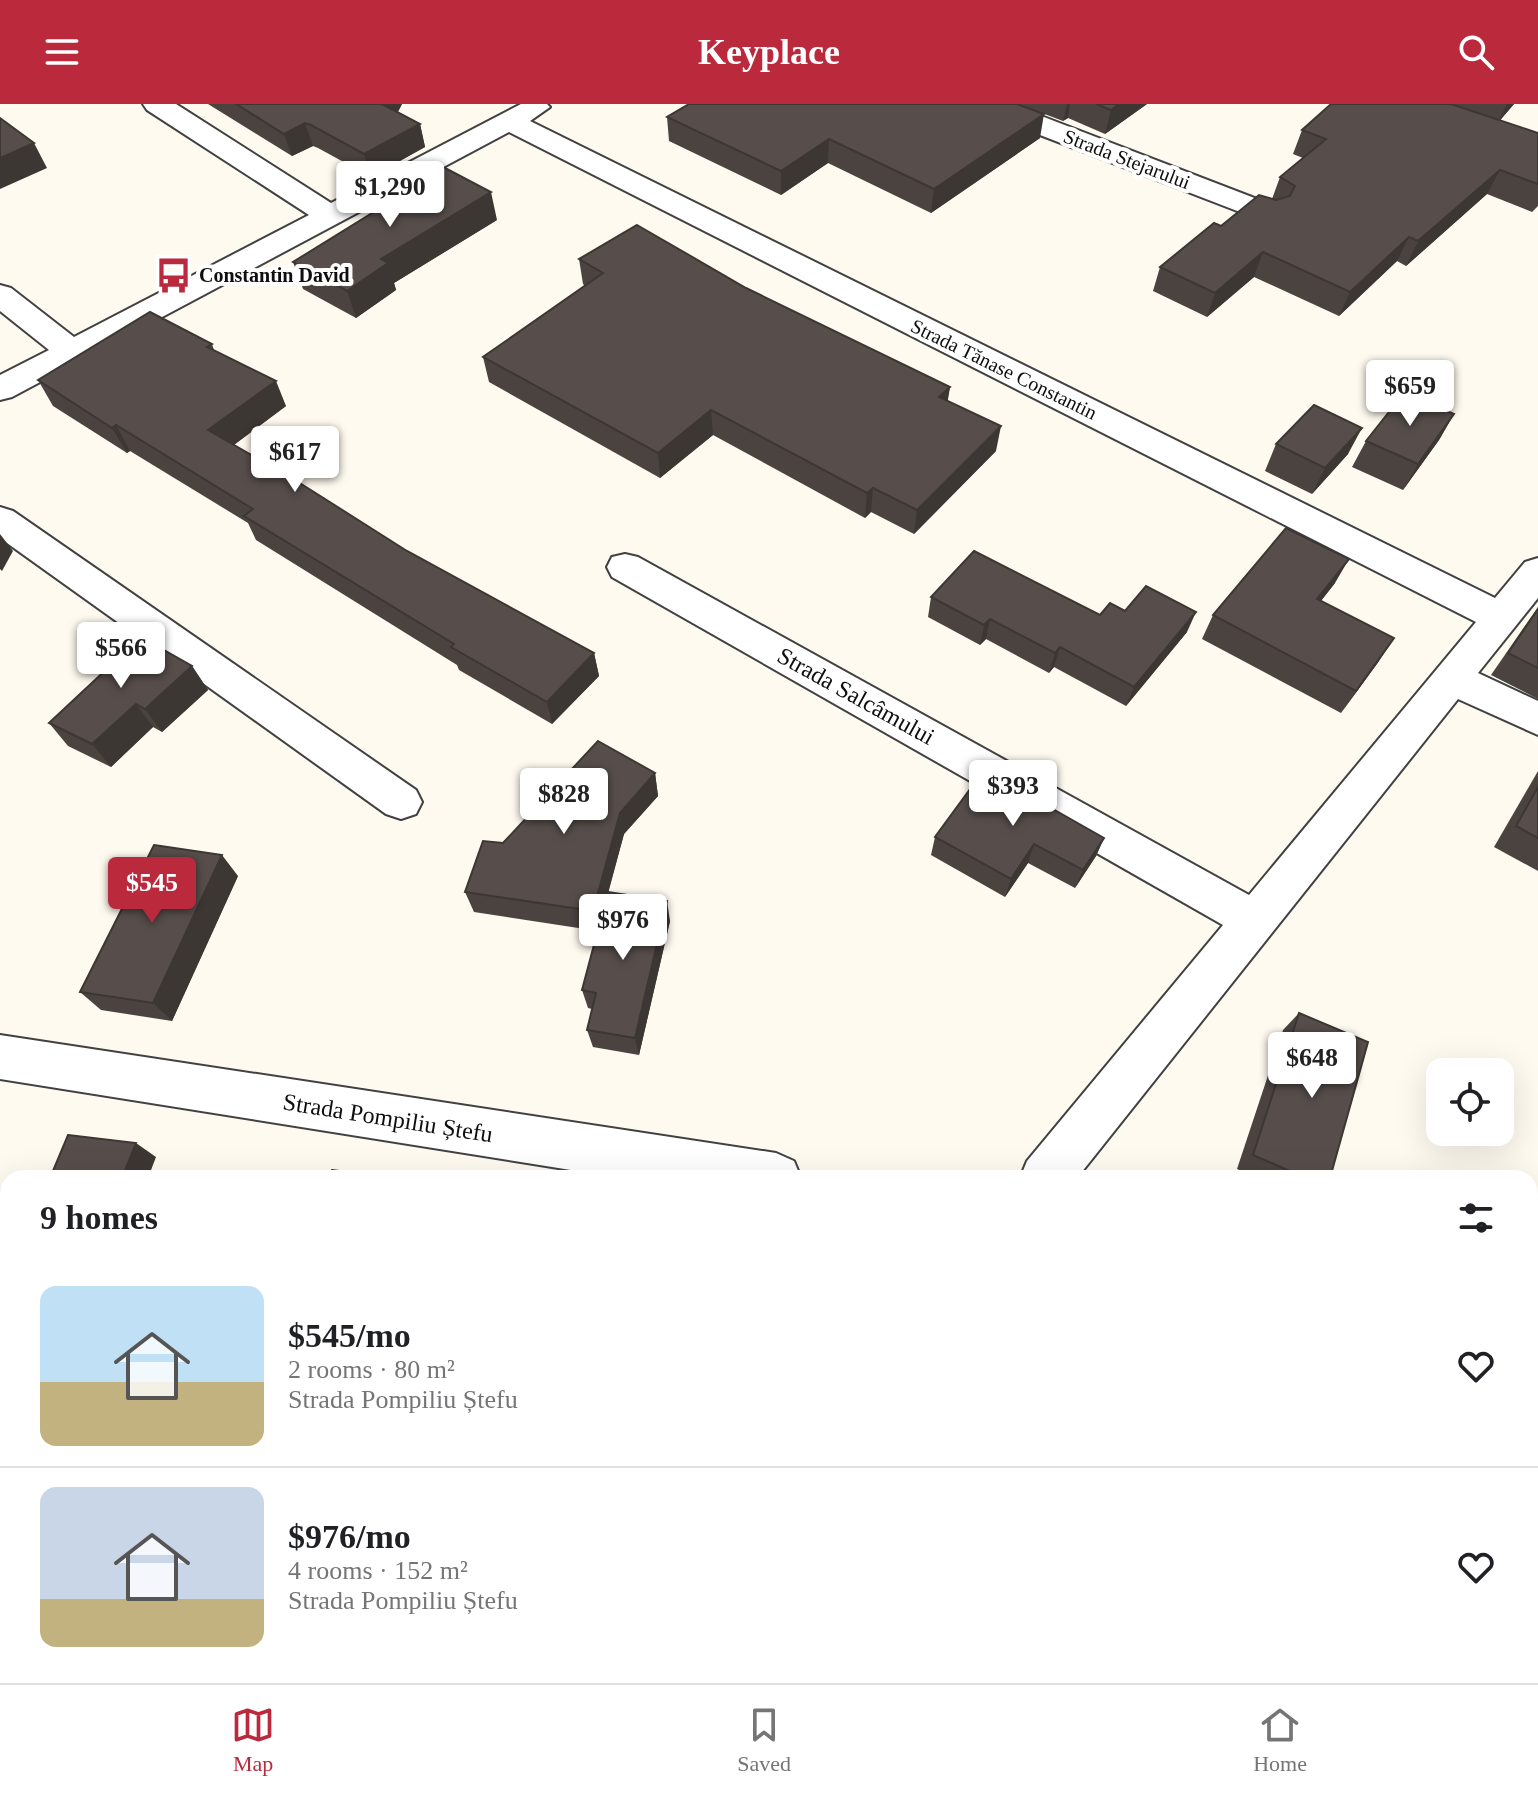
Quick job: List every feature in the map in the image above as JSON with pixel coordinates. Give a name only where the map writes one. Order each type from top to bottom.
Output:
[{"type":"street","points":[[157,104],[329,215]]},
{"type":"street","points":[[0,389],[541,104]]},
{"type":"street","name":"Strada Stejarului","points":[[985,104],[1268,213]]},
{"type":"street","name":"Strada Tănase Constantin","points":[[509,121],[1500,617]]},
{"type":"street","points":[[0,295],[71,351]]},
{"type":"street","points":[[0,520],[401,802]]},
{"type":"street","name":"Strada Salcâmului","points":[[625,567],[1254,920]]},
{"type":"street","points":[[1051,1170],[1538,572]]},
{"type":"street","points":[[1451,678],[1538,719]]},
{"type":"street","name":"Strada Pompiliu Ștefu","points":[[0,1057],[725,1170]]},
{"type":"building","points":[[236,104],[382,104],[420,124],[364,154],[305,123],[284,134]]},
{"type":"building","points":[[689,104],[1017,104],[1044,114],[934,189],[829,139],[781,171],[667,117]]},
{"type":"building","points":[[1096,104],[1119,104],[1111,110]]},
{"type":"building","points":[[1331,104],[1451,104],[1538,133],[1538,184],[1500,170],[1418,241],[1409,237],[1350,292],[1263,252],[1215,293],[1160,267],[1214,223],[1221,226],[1259,195],[1276,200],[1290,196],[1295,186],[1280,177],[1326,139],[1302,130]]},
{"type":"building","points":[[0,118],[34,143],[0,158]]},
{"type":"building","points":[[445,168],[491,192],[381,259],[388,263],[347,291],[293,262]]},
{"type":"building","points":[[637,225],[746,288],[950,387],[939,397],[1001,426],[917,510],[873,488],[867,493],[711,410],[658,453],[483,357],[603,273],[579,259]]},
{"type":"building","points":[[150,312],[212,344],[207,347],[276,381],[208,430],[295,480],[407,551],[594,653],[547,702],[451,647],[454,644],[244,516],[253,509],[116,425],[112,428],[38,380]]},
{"type":"building","points":[[1404,393],[1454,414],[1418,464],[1366,441]]},
{"type":"building","points":[[1314,405],[1362,428],[1325,468],[1276,444]]},
{"type":"building","points":[[1286,528],[1349,559],[1317,599],[1394,638],[1356,691],[1213,615]]},
{"type":"building","points":[[974,551],[1100,615],[1110,603],[1125,611],[1146,586],[1196,612],[1134,687],[1060,647],[1055,653],[990,619],[984,625],[931,597]]},
{"type":"building","points":[[1538,609],[1538,668],[1508,653]]},
{"type":"building","points":[[141,637],[192,666],[145,709],[136,704],[92,744],[49,723]]},
{"type":"building","points":[[598,741],[655,773],[620,813],[593,911],[465,892],[483,841],[503,843]]},
{"type":"building","points":[[984,770],[1104,838],[1083,870],[1034,844],[1011,879],[935,837]]},
{"type":"building","points":[[1538,787],[1538,838],[1516,826]]},
{"type":"building","points":[[154,845],[222,855],[153,1003],[80,992]]},
{"type":"building","points":[[608,892],[667,901],[635,1038],[587,1030],[596,993],[582,990]]},
{"type":"building","points":[[1299,1013],[1368,1042],[1332,1170],[1288,1170],[1253,1155]]},
{"type":"building","points":[[68,1135],[136,1143],[125,1170],[53,1170]]},
{"type":"place","name":"Constantin David","points":[[173,275]]}]
